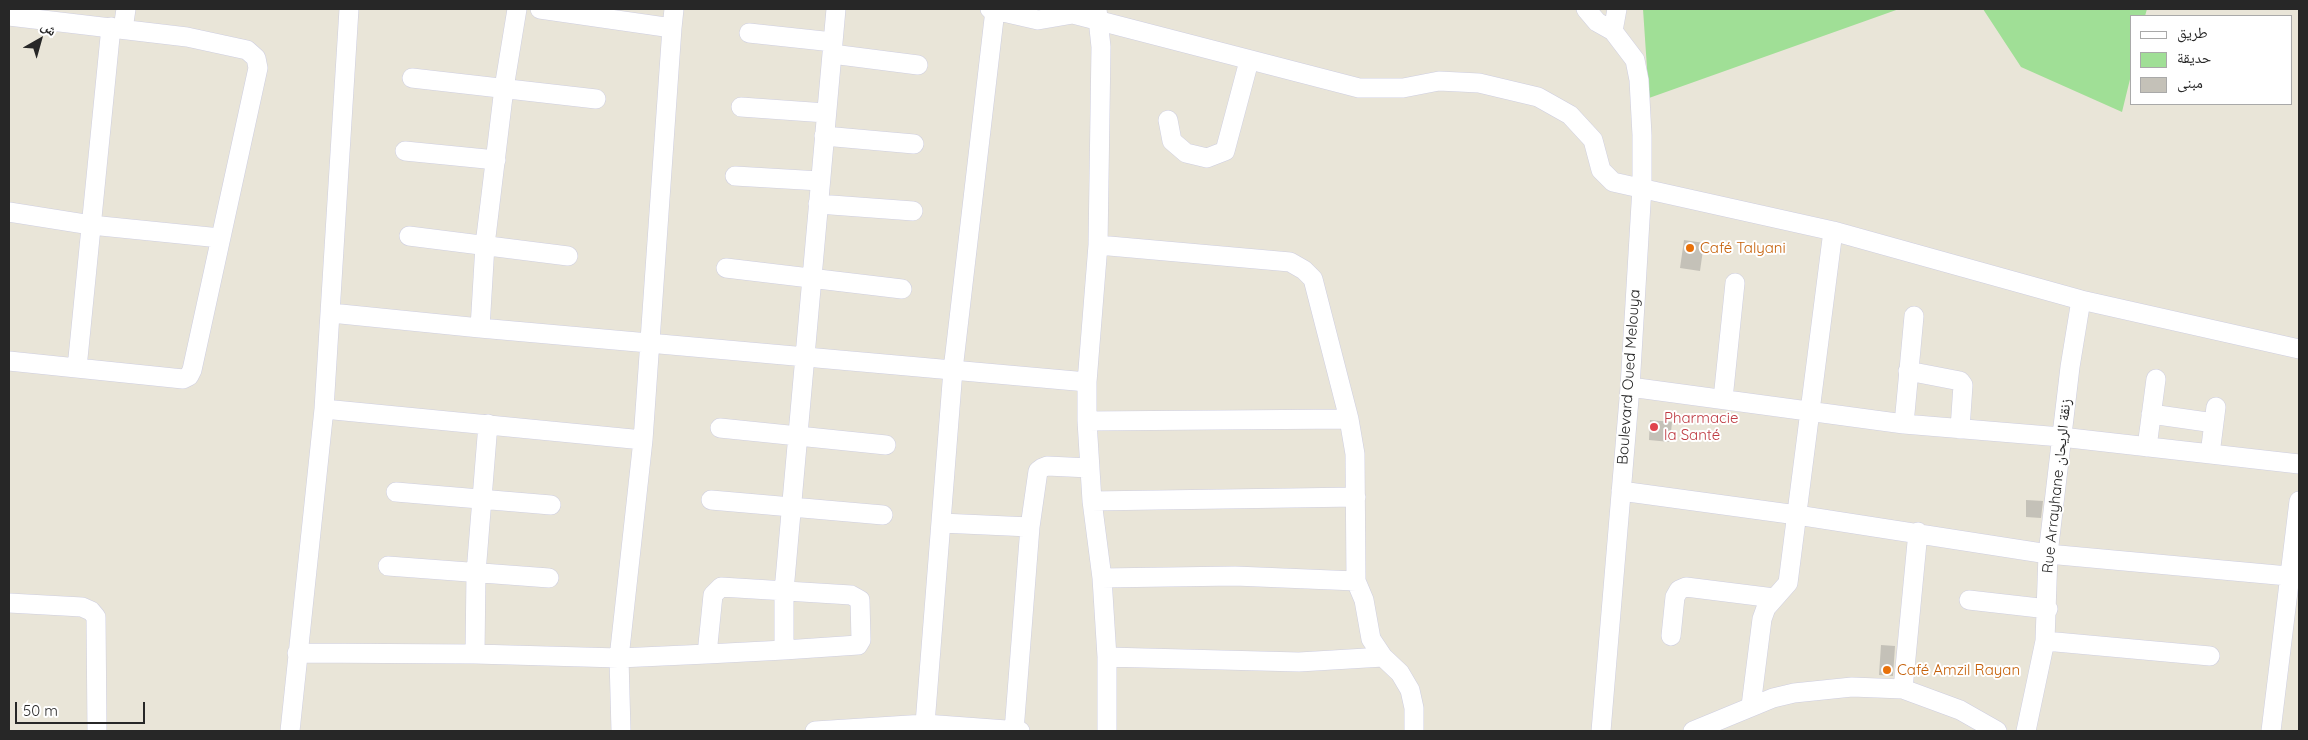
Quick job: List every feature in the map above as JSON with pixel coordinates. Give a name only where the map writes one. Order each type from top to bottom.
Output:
[{"type":"street","points":[[77,368],[91,225],[117,28],[126,9]]},
{"type":"street","points":[[290,731],[324,409],[349,9]]},
{"type":"street","points":[[480,328],[485,246],[504,88],[517,9]]},
{"type":"street","points":[[540,9],[672,28]]},
{"type":"street","points":[[621,731],[618,658],[643,440],[674,9]]},
{"type":"street","points":[[784,650],[784,591],[836,9]]},
{"type":"street","points":[[925,724],[953,370],[992,9],[1038,20],[1070,11],[1098,14],[1249,60],[1359,88],[1403,88],[1439,81],[1479,83],[1538,97],[1570,115],[1582,127],[1593,140],[1601,170],[1614,182],[1833,231],[2081,300],[2161,320],[2299,349]]},
{"type":"street","name":"Boulevard Oued Melouya","points":[[1586,9],[1597,22],[1613,31],[1635,60],[1639,80],[1642,187],[1630,387],[1601,731]]},
{"type":"street","points":[[1613,31],[1617,9]]},
{"type":"street","points":[[1098,14],[1101,47],[1098,245],[1087,382],[1087,421],[1092,501],[1102,578],[1107,657],[1107,731]]},
{"type":"street","points":[[9,16],[187,37],[247,50],[256,58],[258,68],[192,370],[189,376],[183,379],[9,361]]},
{"type":"street","points":[[749,33],[918,64]]},
{"type":"street","points":[[1168,120],[1172,141],[1186,153],[1207,158],[1225,151],[1249,60]]},
{"type":"street","points":[[412,78],[596,99]]},
{"type":"street","points":[[741,107],[826,113]]},
{"type":"street","points":[[824,136],[914,144]]},
{"type":"street","points":[[406,151],[496,160]]},
{"type":"street","points":[[735,176],[820,181]]},
{"type":"street","points":[[818,204],[913,211]]},
{"type":"street","points":[[9,212],[91,225],[220,238]]},
{"type":"street","points":[[1751,706],[1762,619],[1766,608],[1774,598],[1783,592],[1788,583],[1833,231]]},
{"type":"street","points":[[409,236],[568,256]]},
{"type":"street","points":[[1098,245],[1290,262],[1304,270],[1313,279],[1349,419],[1355,454],[1356,581],[1364,600],[1371,639],[1383,657],[1400,673],[1410,690],[1414,708],[1414,731]]},
{"type":"street","points":[[726,268],[902,289]]},
{"type":"street","points":[[1723,399],[1735,282]]},
{"type":"street","name":"Rue Arrayhane زنقة الريحان","points":[[2026,731],[2045,641],[2048,609],[2048,554],[2061,437],[2081,300]]},
{"type":"street","points":[[331,313],[650,344],[1087,382]]},
{"type":"street","points":[[1904,424],[1914,316]]},
{"type":"street","points":[[1908,371],[1960,381],[1963,385],[1960,429]]},
{"type":"street","points":[[2147,447],[2156,379]]},
{"type":"street","points":[[1630,387],[1904,424],[2061,437],[2299,464]]},
{"type":"street","points":[[324,409],[643,440]]},
{"type":"street","points":[[2151,414],[2215,415],[2210,454]]},
{"type":"street","points":[[1087,421],[1349,419]]},
{"type":"street","points":[[475,654],[476,572],[488,424]]},
{"type":"street","points":[[720,428],[886,445]]},
{"type":"street","points":[[815,731],[925,724],[1016,731],[1030,527],[1038,471],[1047,466],[1090,468]]},
{"type":"street","points":[[1621,491],[1797,514],[2048,554],[2295,577]]},
{"type":"street","points":[[396,492],[551,505]]},
{"type":"street","points":[[1092,501],[1356,497]]},
{"type":"street","points":[[711,500],[883,515]]},
{"type":"street","points":[[2271,731],[2295,577],[2299,501]]},
{"type":"street","points":[[941,523],[1030,527]]},
{"type":"street","points":[[1902,689],[1918,532]]},
{"type":"street","points":[[388,566],[549,578]]},
{"type":"street","points":[[1102,578],[1235,576],[1356,581]]},
{"type":"street","points":[[298,653],[475,654],[618,658],[707,654],[784,650],[858,645],[861,640],[860,600],[856,597],[721,587],[716,590],[713,596],[707,654]]},
{"type":"street","points":[[1672,636],[1675,597],[1679,590],[1686,587],[1774,598]]},
{"type":"street","points":[[1969,600],[2048,609]]},
{"type":"street","points":[[9,604],[82,607],[91,611],[96,617],[97,731]]},
{"type":"street","points":[[2045,641],[2210,656]]},
{"type":"street","points":[[1107,657],[1290,662],[1383,657]]},
{"type":"street","points":[[1693,731],[1727,726],[1751,706],[1773,698],[1802,692],[1852,687],[1902,689],[1960,710],[1997,731]]},
{"type":"green space","points":[[1643,9],[1899,9],[1649,98]]},
{"type":"green space","points":[[1983,9],[2147,9],[2145,15],[2130,15],[2130,79],[2122,112],[2021,67]]},
{"type":"building","points":[[1684,240],[1704,243],[1700,271],[1680,268]]},
{"type":"building","points":[[1650,420],[1672,422],[1670,442],[1649,440]]},
{"type":"building","points":[[2026,500],[2043,501],[2041,518],[2026,517]]},
{"type":"building","points":[[1881,645],[1895,646],[1893,676],[1879,675]]},
{"type":"place","name":"Café Talyani","points":[[1690,248]]},
{"type":"place","name":"Pharmacie la Santé","points":[[1654,427]]},
{"type":"place","name":"Café Amzil Rayan","points":[[1887,670]]}]
